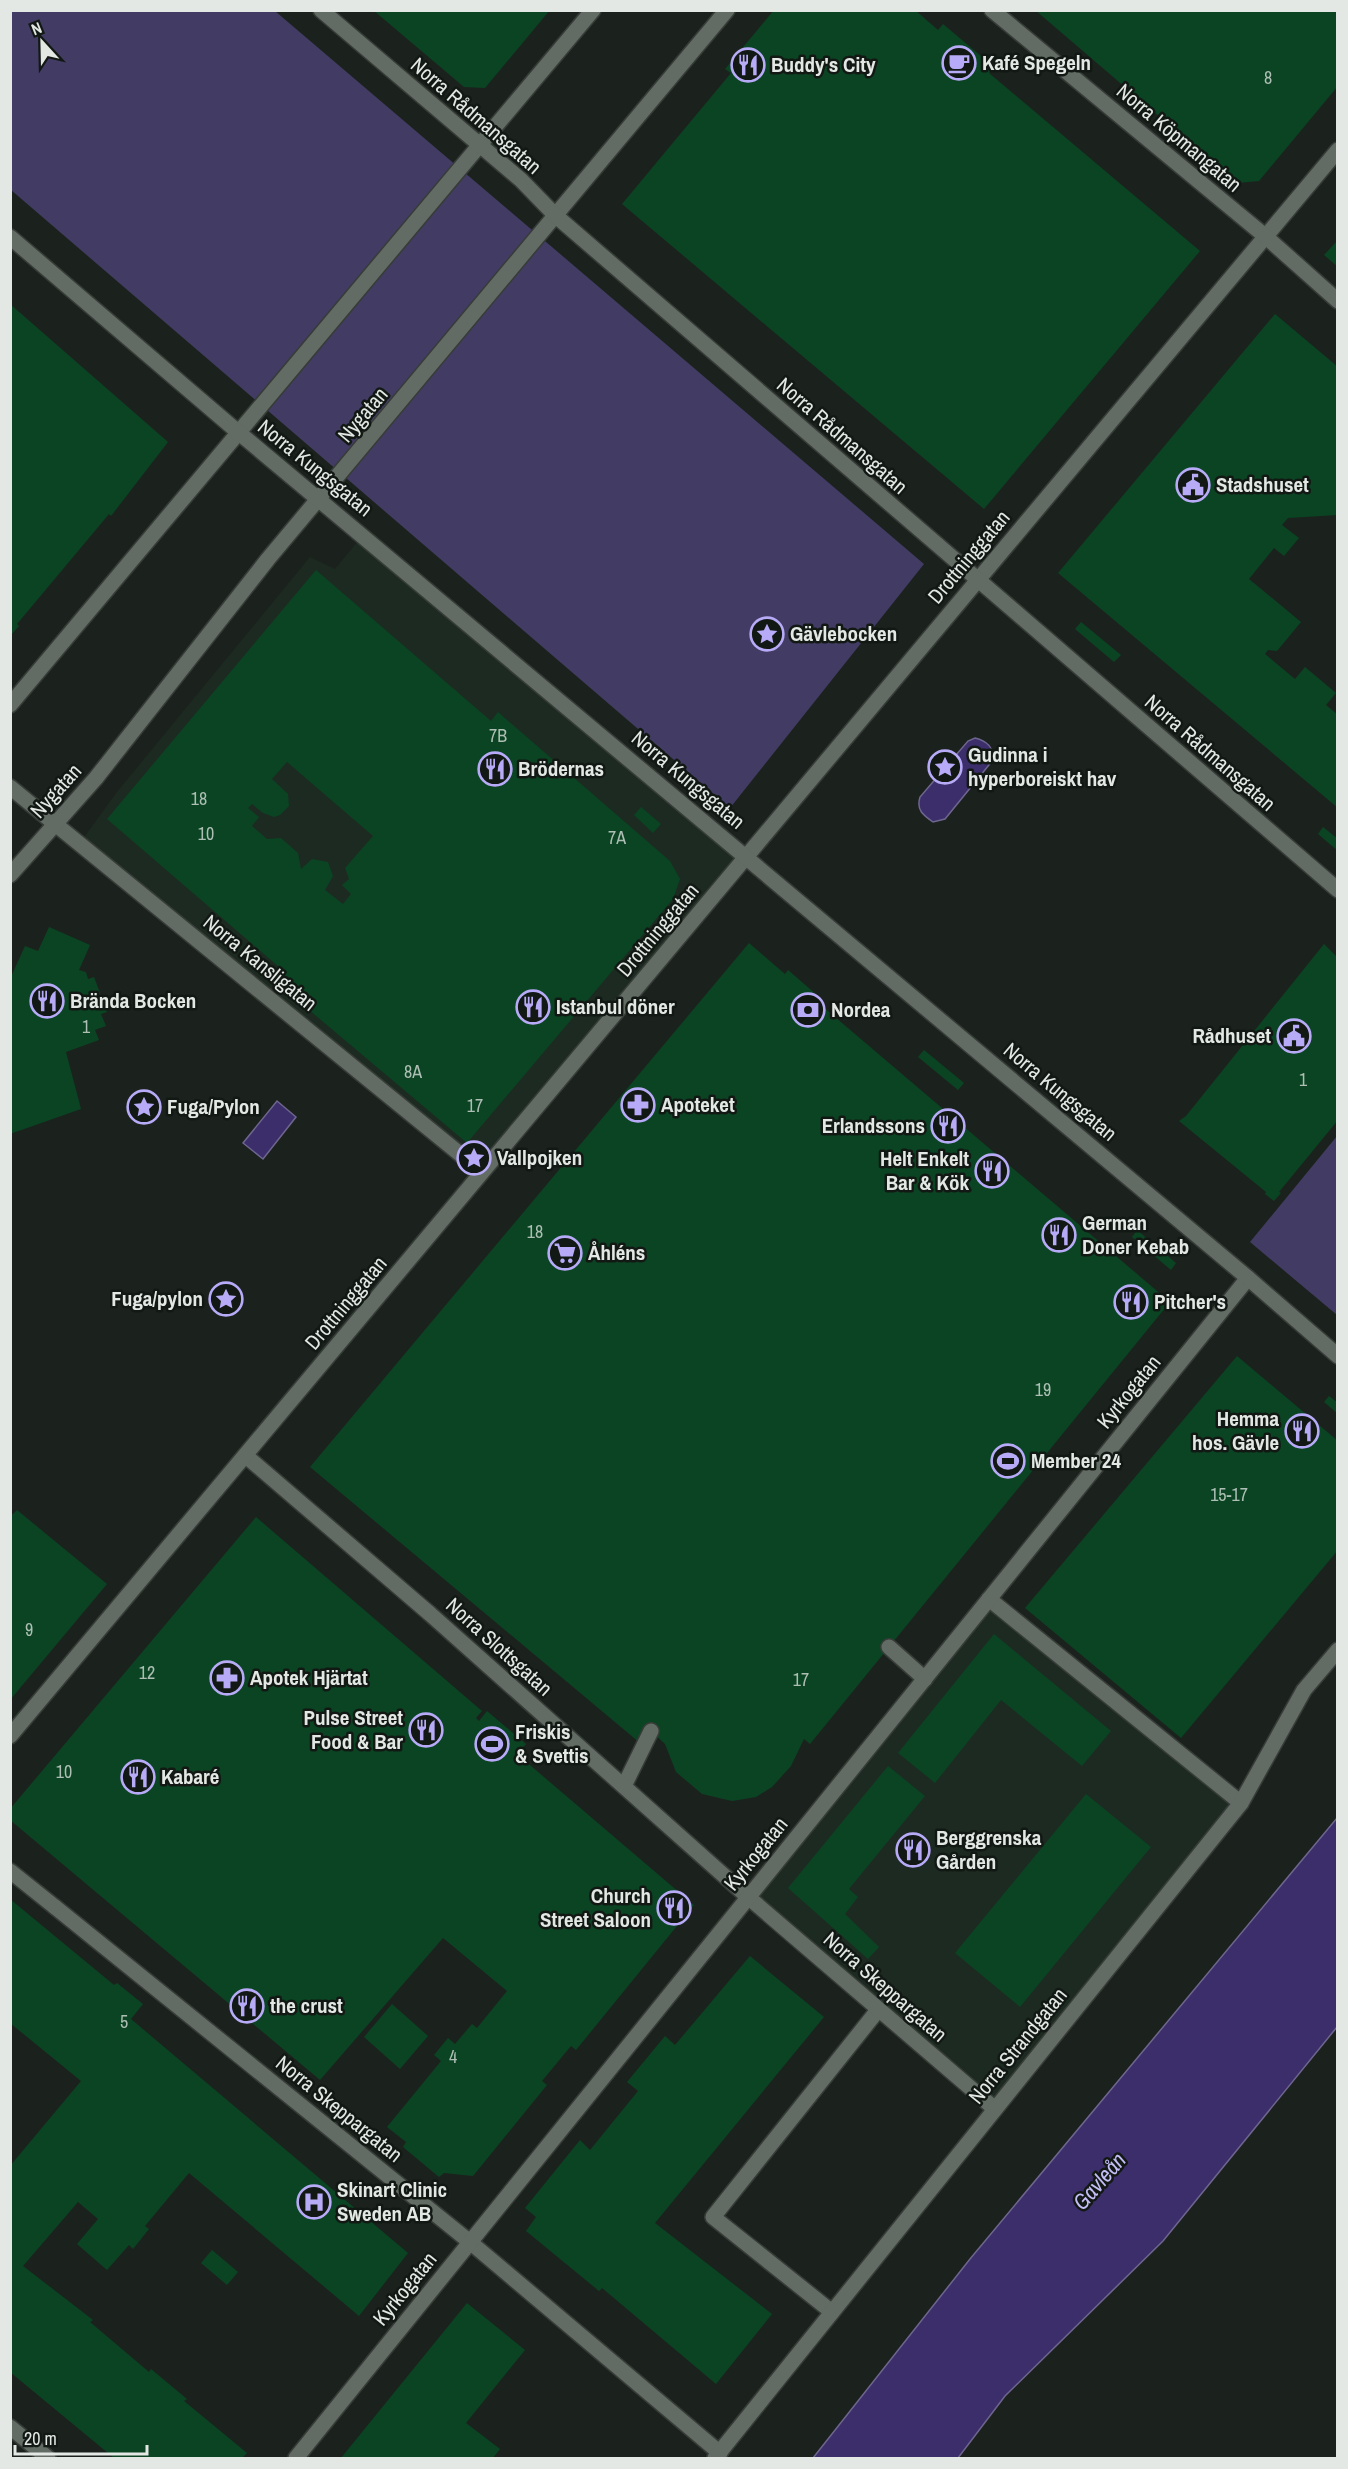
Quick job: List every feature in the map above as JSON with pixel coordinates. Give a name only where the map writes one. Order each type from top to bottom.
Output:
[{"type":"street","name":"Norra Rådmansgatan","points":[[321,10],[479,145],[556,216],[977,581],[1338,890]]},
{"type":"street","points":[[10,705],[593,10]]},
{"type":"street","name":"Nygatan","points":[[10,875],[96,778],[268,559],[321,499],[727,10]]},
{"type":"street","name":"Norra Köpmangatan","points":[[992,10],[1265,236],[1338,301]]},
{"type":"street","name":"Drottninggatan","points":[[10,1736],[1338,150]]},
{"type":"street","name":"Norra Kungsgatan","points":[[10,237],[238,432],[747,856],[1338,1356]]},
{"type":"street","name":"Norra Kansligatan","points":[[10,787],[482,1172]]},
{"type":"street","name":"Kyrkogatan","points":[[296,2458],[1248,1278]]},
{"type":"street","name":"Norra Slottsgatan","points":[[246,1456],[429,1613],[748,1897]]},
{"type":"street","points":[[989,1599],[1241,1803]]},
{"type":"street","points":[[889,1647],[925,1679]]},
{"type":"street","name":"Norra Strandgatan","points":[[718,2456],[1241,1803],[1304,1690],[1338,1650]]},
{"type":"street","points":[[624,1786],[651,1731]]},
{"type":"street","name":"Norra Skeppargatan","points":[[10,1871],[470,2242],[718,2456]]},
{"type":"street","name":"Norra Skeppargatan","points":[[748,1897],[994,2109]]},
{"type":"street","points":[[832,2312],[713,2217],[878,2010]]},
{"type":"street","points":[[10,2427],[48,2458]]},
{"type":"shaded area","points":[[11,11],[275,11],[924,564],[730,808],[11,190]]},
{"type":"shaded area","points":[[363,535],[747,856],[482,1172],[80,843],[117,792],[310,557],[335,569]]},
{"type":"shaded area","points":[[1337,1136],[1337,1315],[1250,1242]]},
{"type":"shaded area","points":[[989,1599],[1241,1803],[995,2109],[748,1897]]},
{"type":"water","points":[[975,738],[989,745],[993,760],[945,819],[933,822],[921,812],[920,797],[968,741]]},
{"type":"water","points":[[277,1101],[296,1117],[263,1159],[243,1143]]},
{"type":"water","name":"Gavleån","points":[[1337,1818],[1337,2027],[1163,2241],[1005,2396],[958,2458],[813,2458],[970,2259]]},
{"type":"building","points":[[373,10],[550,10],[485,88],[464,87]]},
{"type":"building","points":[[774,10],[915,10],[938,30],[943,24],[994,67],[989,73],[1200,251],[984,509],[622,204],[731,73],[725,69]]},
{"type":"building","points":[[1035,10],[1338,10],[1338,86],[1259,181],[1237,183]]},
{"type":"building","points":[[1338,240],[1338,267],[1324,255]]},
{"type":"building","points":[[10,304],[168,442],[111,516],[109,514],[17,624],[19,626],[10,636]]},
{"type":"building","points":[[1275,314],[1338,367],[1338,515],[1288,518],[1282,525],[1299,538],[1284,556],[1274,548],[1249,579],[1301,622],[1277,651],[1268,650],[1265,654],[1295,679],[1305,667],[1336,693],[1326,705],[1338,715],[1338,808],[1058,573]]},
{"type":"building","points":[[316,570],[491,721],[498,712],[670,861],[680,879],[673,899],[467,1143],[277,983],[286,973],[107,819]],"holes":[[[287,762],[373,836],[345,868],[349,879],[342,885],[351,894],[343,904],[325,890],[333,876],[328,862],[312,859],[301,869],[298,853],[281,838],[267,839],[252,826],[259,817],[248,808],[252,804],[263,813],[274,817],[280,815],[289,806],[288,794],[272,779]]]},
{"type":"building","points":[[1081,622],[1121,655],[1114,662],[1075,629]]},
{"type":"building","points":[[641,807],[661,824],[653,833],[634,815]]},
{"type":"building","points":[[1323,827],[1338,839],[1338,851],[1318,834]]},
{"type":"building","points":[[49,927],[90,945],[79,970],[86,972],[88,979],[94,977],[107,1012],[101,1014],[106,1026],[95,1030],[99,1040],[66,1052],[81,1109],[10,1134],[10,979],[25,946],[38,951]]},
{"type":"building","points":[[749,943],[785,974],[788,970],[818,996],[815,1000],[1170,1302],[810,1744],[804,1739],[791,1766],[772,1787],[756,1797],[732,1801],[702,1794],[676,1772],[665,1744],[651,1731],[640,1743],[310,1467]]},
{"type":"building","name":"Rådhuset","points":[[1324,944],[1338,958],[1338,1120],[1274,1201],[1179,1121],[1186,1116]]},
{"type":"building","points":[[924,1050],[964,1083],[958,1090],[918,1057]]},
{"type":"building","points":[[1137,1230],[1176,1263],[1171,1270],[1132,1237]]},
{"type":"building","points":[[1237,1356],[1338,1441],[1338,1550],[1181,1738],[1025,1608]]},
{"type":"building","points":[[1329,1396],[1338,1403],[1338,1414],[1324,1402]]},
{"type":"building","points":[[17,1510],[107,1584],[10,1700],[10,1517]]},
{"type":"building","points":[[256,1517],[482,1711],[476,1718],[479,1721],[487,1711],[526,1744],[517,1754],[694,1905],[576,2050],[571,2046],[542,2081],[547,2085],[473,2176],[444,2173],[439,2177],[403,2147],[406,2142],[387,2127],[441,2061],[434,2055],[448,2038],[455,2044],[472,2024],[477,2028],[507,1991],[443,1938],[320,2080],[10,1820],[10,1809]]},
{"type":"building","points":[[994,1634],[1111,1731],[1082,1766],[1001,1700],[935,1783],[898,1753]]},
{"type":"building","points":[[888,1766],[925,1796],[849,1889],[858,1897],[845,1914],[879,1947],[868,1959],[788,1888]]},
{"type":"building","points":[[1086,1794],[1151,1847],[1020,2007],[955,1953]]},
{"type":"building","points":[[10,1899],[114,1985],[117,1983],[143,2004],[131,2019],[408,2253],[359,2316],[189,2173],[145,2226],[149,2229],[133,2249],[129,2245],[107,2270],[77,2244],[98,2219],[78,2202],[23,2266],[93,2320],[90,2322],[149,2372],[151,2369],[187,2399],[184,2401],[247,2453],[242,2458],[114,2458],[10,2372],[10,2166],[81,2081],[10,2023]]},
{"type":"building","points":[[750,1956],[824,2017],[655,2223],[772,2314],[716,2384],[602,2288],[599,2291],[526,2231],[536,2217],[525,2208],[580,2140],[590,2150],[638,2091],[627,2082],[665,2036],[675,2045]]},
{"type":"building","points":[[392,2004],[428,2036],[400,2069],[364,2037]]},
{"type":"building","points":[[212,2250],[238,2272],[227,2285],[201,2263]]},
{"type":"building","points":[[467,2303],[525,2350],[466,2423],[500,2449],[493,2458],[341,2458]]},
{"type":"place","name":"Kafé Spegeln","points":[[959,63]]},
{"type":"place","name":"Buddy's City","points":[[748,65]]},
{"type":"place","name":"Stadshuset","points":[[1193,485]]},
{"type":"place","name":"Gävlebocken","points":[[767,634]]},
{"type":"place","name":"Gudinna i hyperboreiskt hav","points":[[945,767]]},
{"type":"place","name":"Brödernas","points":[[495,769]]},
{"type":"place","name":"Brända Bocken","points":[[47,1001]]},
{"type":"place","name":"Istanbul döner","points":[[533,1007]]},
{"type":"place","name":"Nordea","points":[[808,1010]]},
{"type":"place","name":"Rådhuset","points":[[1294,1036]]},
{"type":"place","name":"Apoteket","points":[[638,1105]]},
{"type":"place","name":"Fuga/Pylon","points":[[144,1107]]},
{"type":"place","name":"Erlandssons","points":[[948,1126]]},
{"type":"place","name":"Vallpojken","points":[[474,1158]]},
{"type":"place","name":"Helt Enkelt Bar & Kök","points":[[992,1171]]},
{"type":"place","name":"German Doner Kebab","points":[[1059,1235]]},
{"type":"place","name":"Åhléns","points":[[565,1253]]},
{"type":"place","name":"Fuga/pylon","points":[[226,1299]]},
{"type":"place","name":"Pitcher's","points":[[1131,1302]]},
{"type":"place","name":"Hemma hos. Gävle","points":[[1302,1431]]},
{"type":"place","name":"Member 24","points":[[1008,1461]]},
{"type":"place","name":"Apotek Hjärtat","points":[[227,1678]]},
{"type":"place","name":"Pulse Street Food & Bar","points":[[426,1730]]},
{"type":"place","name":"Friskis & Svettis","points":[[492,1744]]},
{"type":"place","name":"Kabaré","points":[[138,1777]]},
{"type":"place","name":"Berggrenska Gården","points":[[913,1850]]},
{"type":"place","name":"Church Street Saloon","points":[[674,1908]]},
{"type":"place","name":"the crust","points":[[247,2006]]},
{"type":"place","name":"Skinart Clinic Sweden AB","points":[[314,2202]]}]
